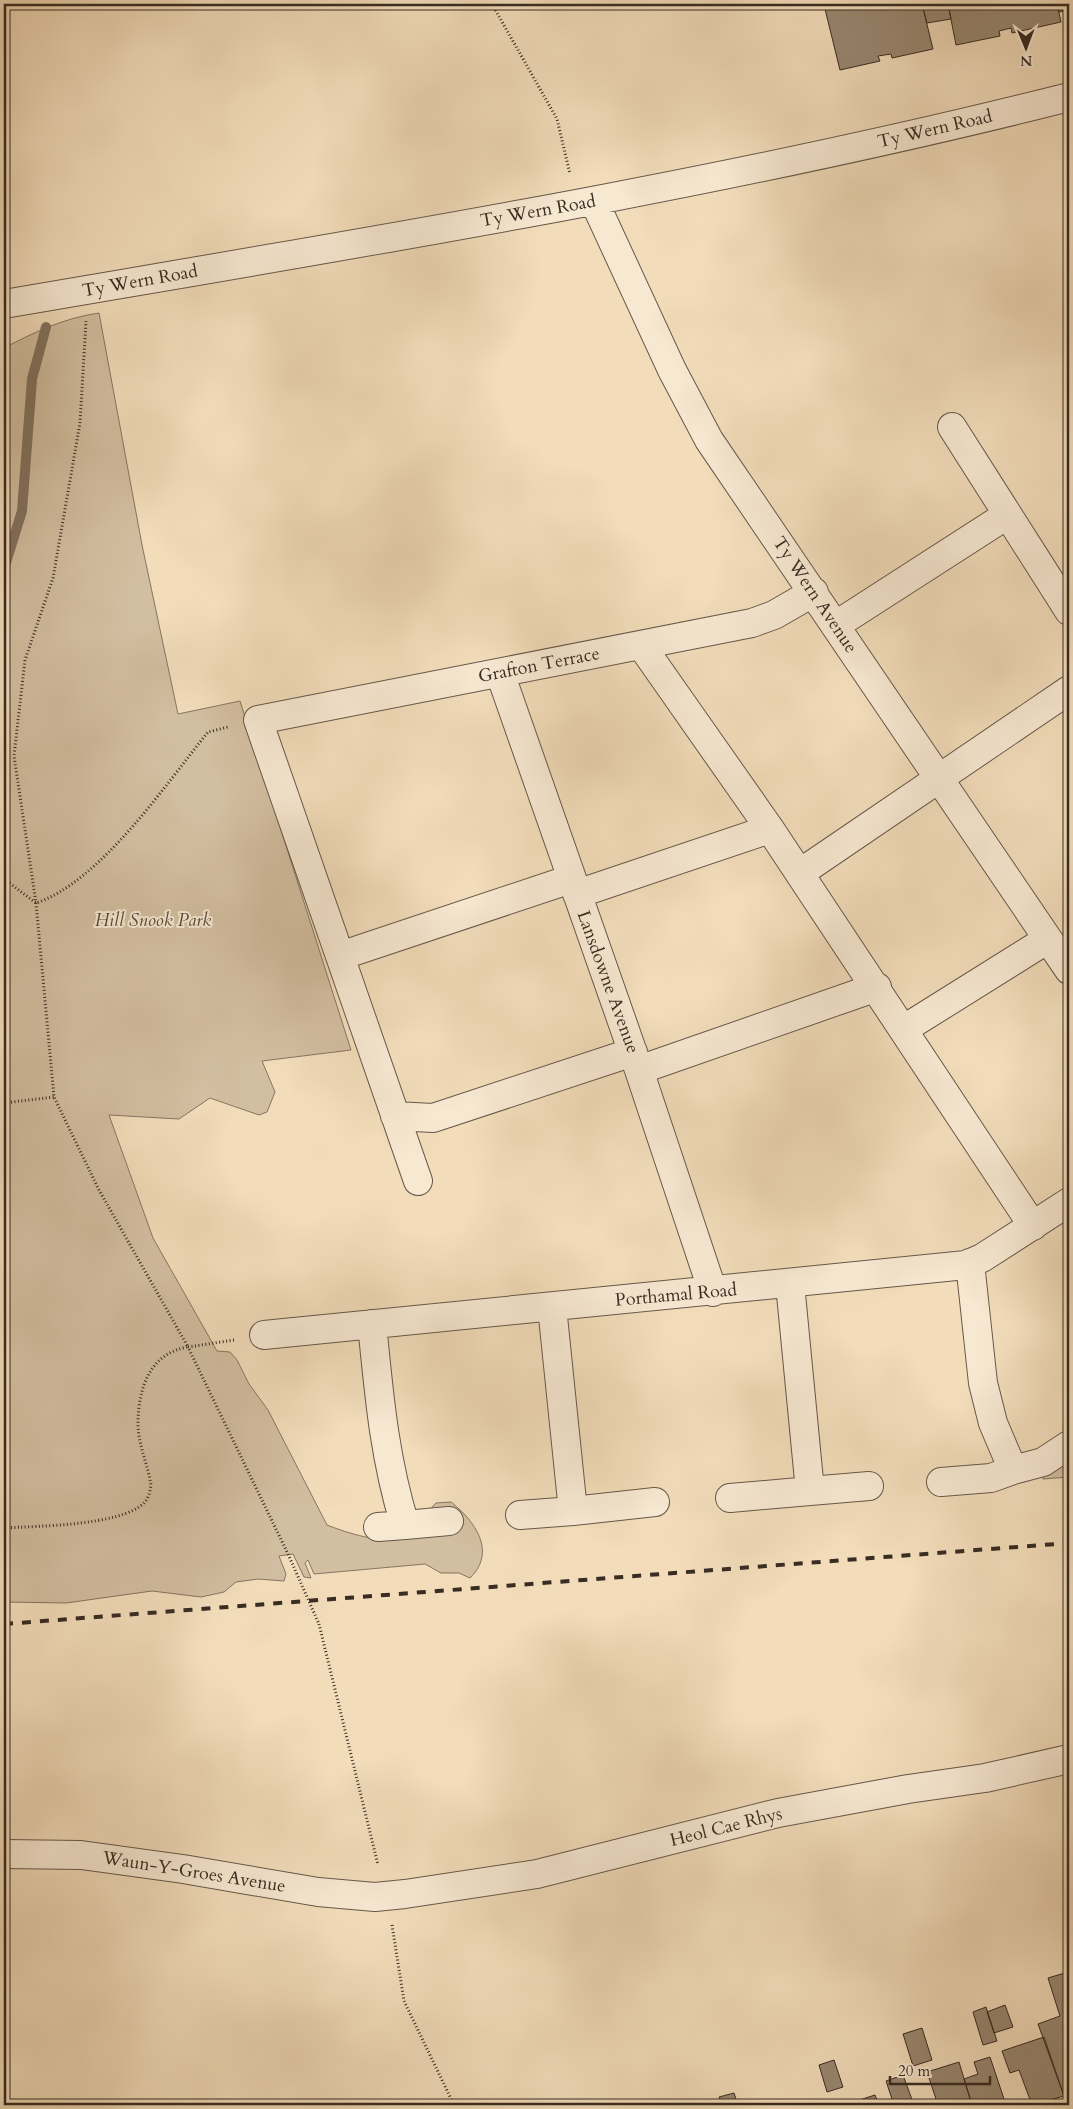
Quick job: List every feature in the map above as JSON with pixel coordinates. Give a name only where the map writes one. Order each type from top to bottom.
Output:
[{"type":"street","name":"Ty Wern Road","points":[[4,304],[594,201],[826,154],[1069,98]]},
{"type":"street","name":"Ty Wern Avenue","points":[[594,201],[696,416],[1069,970]]},
{"type":"street","points":[[952,428],[1069,611]]},
{"type":"street","points":[[836,625],[1007,515]]},
{"type":"street","name":"Grafton Terrace","points":[[258,720],[752,623],[774,615],[814,592]]},
{"type":"street","points":[[641,645],[800,873],[1033,1226]]},
{"type":"street","name":"Lansdowne Avenue","points":[[500,673],[636,1061],[714,1292]]},
{"type":"street","points":[[800,873],[1069,690]]},
{"type":"street","points":[[258,720],[418,1180]]},
{"type":"street","points":[[340,956],[770,829]]},
{"type":"street","points":[[904,1029],[1048,939]]},
{"type":"street","points":[[395,1116],[433,1118],[636,1061],[877,988]]},
{"type":"street","name":"Porthamal Road","points":[[264,1335],[946,1269],[970,1263],[1033,1226],[1069,1202]]},
{"type":"street","points":[[970,1263],[983,1383],[993,1423],[1014,1470]]},
{"type":"street","points":[[790,1284],[810,1491]]},
{"type":"street","points":[[552,1307],[573,1510]]},
{"type":"street","points":[[372,1324],[381,1420],[392,1482],[392,1526],[449,1520]]},
{"type":"street","points":[[941,1482],[991,1478],[1043,1462],[1069,1445]]},
{"type":"street","points":[[730,1498],[869,1486]]},
{"type":"street","points":[[520,1515],[655,1502]]},
{"type":"street","name":"Heol Cae Rhys","points":[[387,1908],[537,1874],[778,1813],[985,1778],[1069,1759]]},
{"type":"street","name":"Waun-Y-Groes Avenue","points":[[4,1854],[81,1855],[183,1868],[318,1892],[387,1908]]},
{"type":"path","points":[[492,4],[557,119],[570,175]]},
{"type":"path","points":[[87,314],[80,423],[53,578],[25,660],[14,756],[36,903],[54,1097],[99,1190],[188,1347],[288,1554],[319,1624],[378,1865]]},
{"type":"path","points":[[36,903],[51,898],[78,879],[113,848],[208,732],[258,720]]},
{"type":"path","points":[[4,879],[36,903]]},
{"type":"path","points":[[4,1103],[54,1097]]},
{"type":"path","points":[[4,1528],[96,1520],[125,1513],[144,1503],[149,1495],[151,1485],[138,1424],[141,1394],[148,1372],[161,1358],[174,1349],[264,1335]]},
{"type":"path","points":[[387,1908],[404,2001],[454,2105]]},
{"type":"green space","name":"Hill Snook Park","points":[[99,313],[142,545],[178,714],[240,701],[351,1050],[262,1061],[275,1092],[267,1112],[259,1115],[210,1098],[179,1119],[109,1115],[153,1238],[217,1351],[230,1352],[237,1360],[249,1384],[268,1410],[327,1525],[369,1538],[393,1538],[410,1527],[436,1503],[451,1502],[468,1518],[480,1537],[482,1558],[478,1568],[470,1578],[459,1573],[441,1573],[425,1564],[314,1574],[308,1560],[305,1563],[311,1578],[304,1577],[293,1554],[279,1556],[286,1574],[284,1581],[258,1579],[236,1582],[224,1592],[201,1597],[152,1591],[66,1603],[4,1602],[4,348],[50,326],[74,318]]},
{"type":"green space","points":[[1069,1454],[1069,1477],[1043,1479],[1043,1474]]},
{"type":"building","points":[[848,4],[922,4],[933,49],[892,58],[891,54],[878,56],[880,61],[840,70],[825,9]]},
{"type":"building","points":[[922,4],[948,4],[951,19],[927,23]]},
{"type":"building","points":[[948,4],[1057,4],[1061,22],[1012,33],[1011,28],[999,31],[1000,36],[956,45]]},
{"type":"building","points":[[1057,4],[1069,4],[1069,10],[1059,12]]},
{"type":"building","points":[[1068,1972],[1069,2095],[1064,2096],[1038,2024],[1060,2016],[1048,1978]]},
{"type":"building","points":[[1005,2005],[1013,2027],[994,2033],[987,2012]]},
{"type":"building","points":[[986,2007],[997,2041],[983,2045],[973,2012]]},
{"type":"building","points":[[922,2028],[932,2060],[913,2066],[903,2034]]},
{"type":"building","points":[[1044,2037],[1064,2096],[1032,2105],[1019,2070],[1010,2073],[1002,2051]]},
{"type":"building","points":[[990,2057],[1006,2105],[972,2105],[964,2079],[978,2074],[974,2062]]},
{"type":"building","points":[[834,2060],[843,2087],[827,2092],[819,2065]]},
{"type":"building","points":[[959,2062],[972,2105],[938,2105],[927,2072]]},
{"type":"building","points":[[903,2075],[914,2105],[883,2105],[893,2102],[886,2081]]},
{"type":"building","points":[[734,2093],[738,2105],[717,2105],[722,2104],[719,2097]]},
{"type":"building","points":[[875,2095],[879,2105],[844,2105]]},
{"type":"waterway","points":[[4,569],[22,511],[32,379],[46,327]]},
{"type":"railway","points":[[4,1624],[1069,1543]]}]
